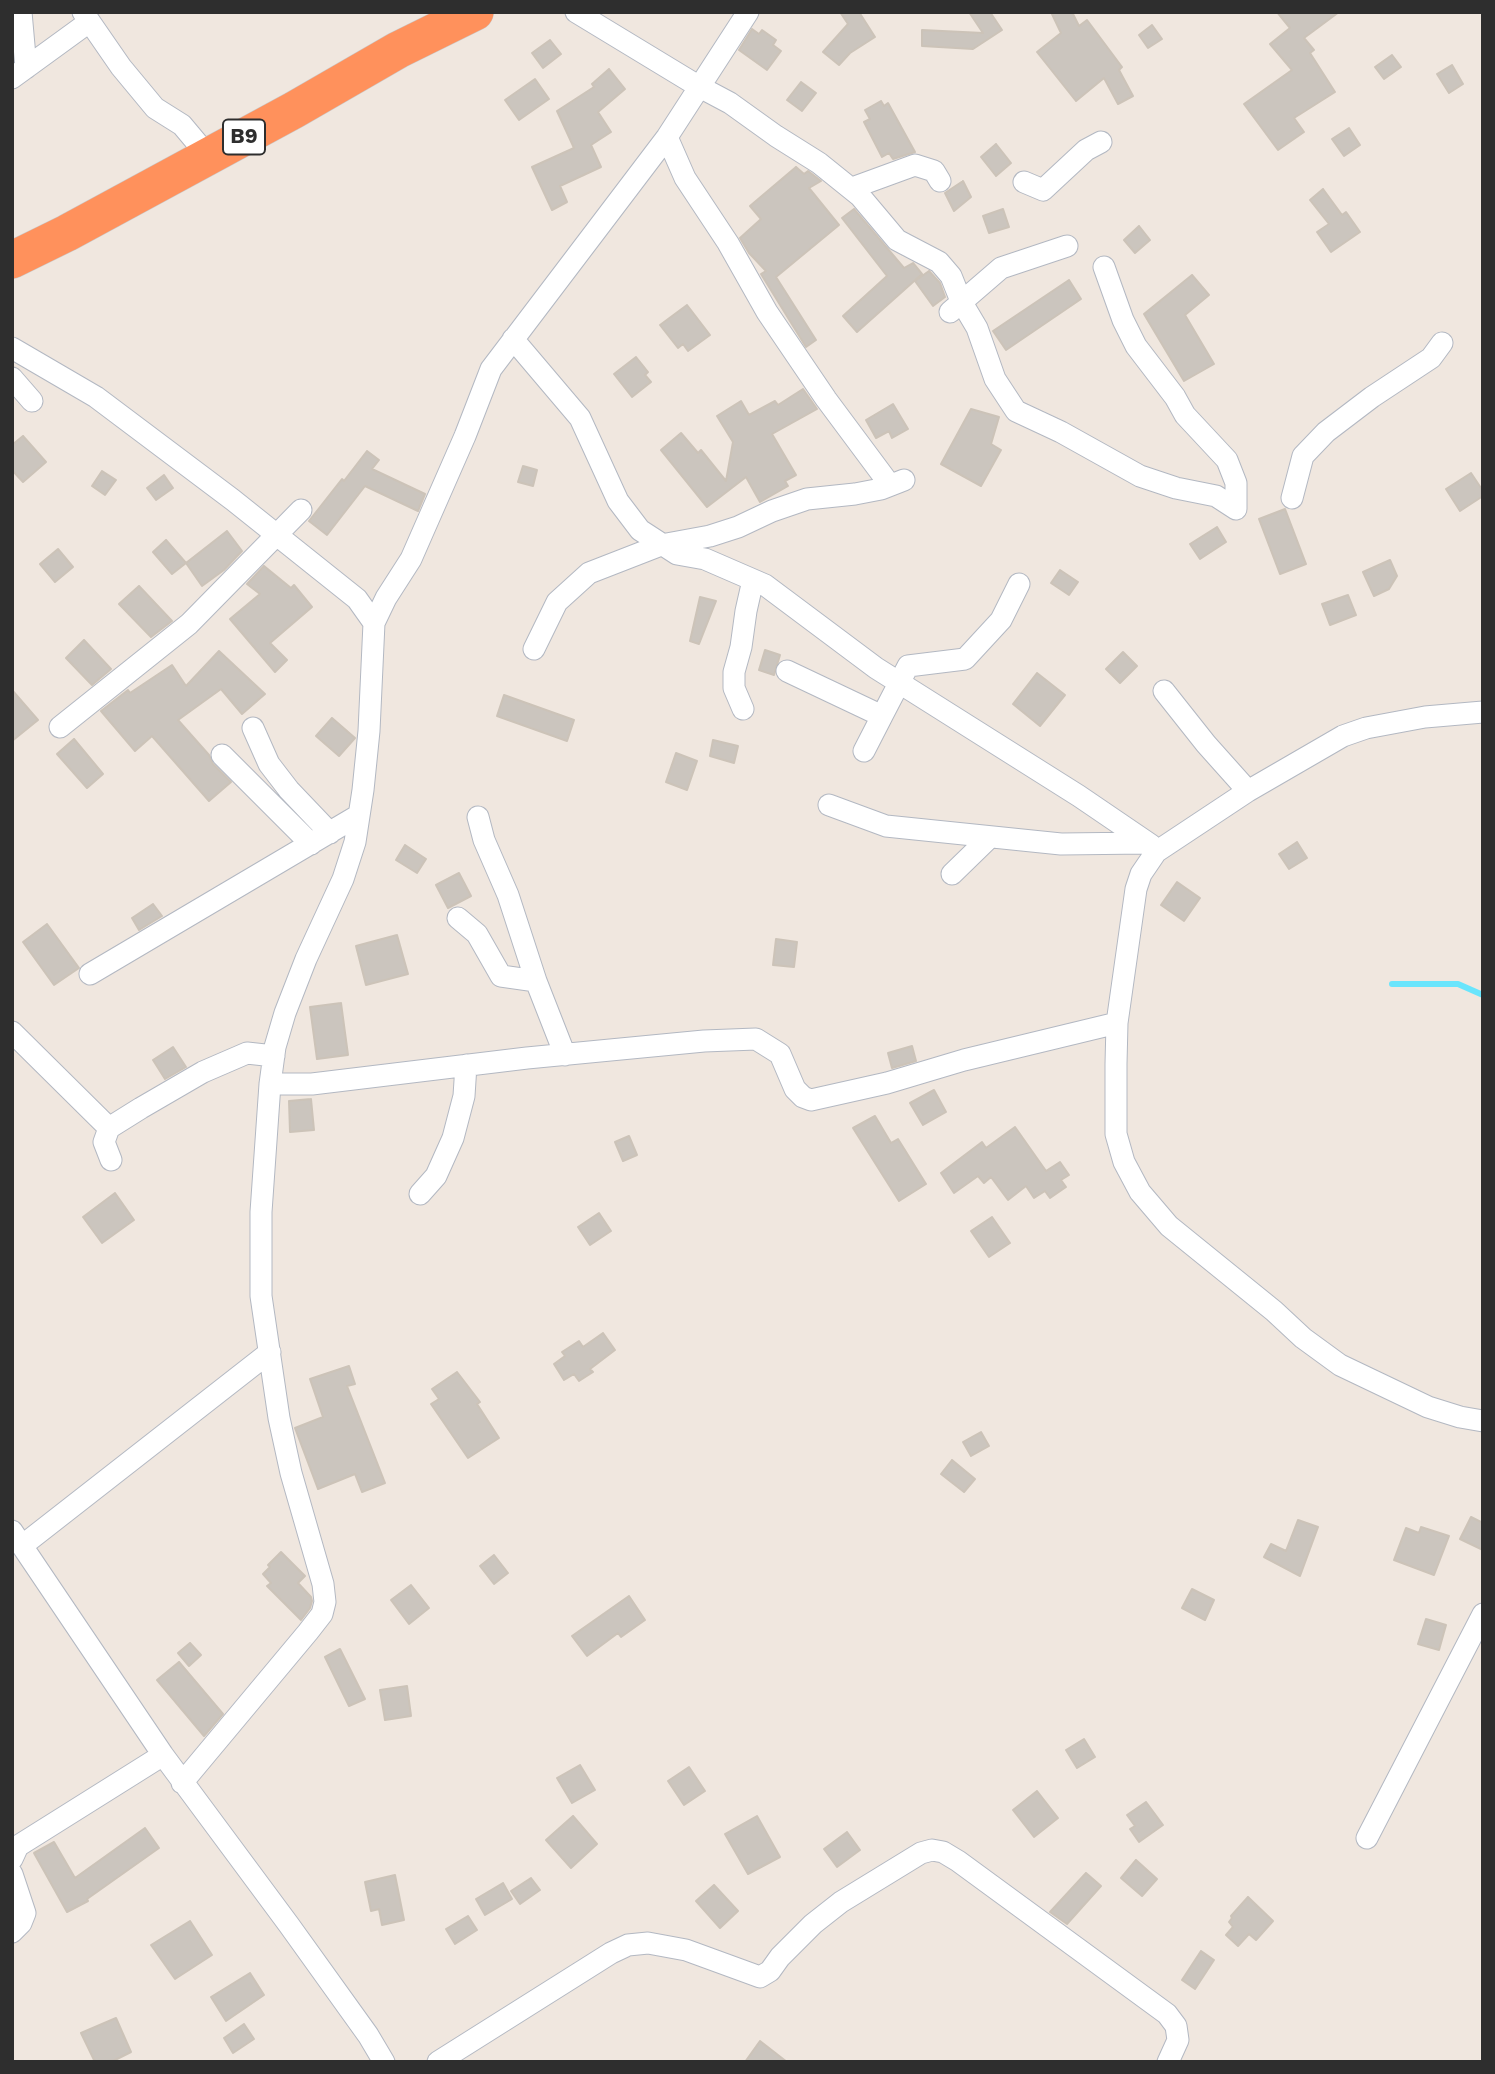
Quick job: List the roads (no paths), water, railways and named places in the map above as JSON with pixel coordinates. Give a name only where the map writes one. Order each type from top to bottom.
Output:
[{"type":"highway","name":"B9","points":[[12,260],[293,110],[398,50],[475,12]]},
{"type":"street","points":[[19,73],[21,12]]},
{"type":"street","points":[[576,12],[730,103],[852,188],[897,240],[939,262],[951,276],[956,307],[978,328],[995,379],[1016,411],[1061,432],[1140,476],[1176,488],[1216,496],[1236,509],[1236,483],[1227,460],[1185,415],[1169,388],[1136,346],[1123,320],[1104,267]]},
{"type":"street","points":[[182,1783],[322,1614],[325,1602],[324,1584],[291,1473],[279,1418],[261,1296],[261,1212],[274,1056],[289,1002],[343,879],[355,842],[369,731],[374,623],[386,598],[411,559],[491,369],[667,137],[748,12]]},
{"type":"street","points":[[19,73],[86,17],[121,67],[155,108],[183,125],[208,156]]},
{"type":"street","points":[[534,649],[557,602],[589,573],[661,545],[710,536],[738,527],[807,499],[855,494],[897,483],[826,399],[767,312],[728,243],[685,177],[667,137]]},
{"type":"street","points":[[1024,183],[1043,190],[1086,150],[1101,142]]},
{"type":"street","points":[[852,188],[915,165],[934,172],[940,181]]},
{"type":"street","points":[[956,307],[1001,268],[1068,246]]},
{"type":"street","points":[[513,339],[580,418],[618,501],[639,530],[677,554],[705,559],[765,585],[876,668],[1079,796],[1151,848]]},
{"type":"street","points":[[1292,498],[1303,456],[1326,432],[1372,397],[1431,358],[1442,344]]},
{"type":"street","points":[[12,348],[96,397],[322,569],[357,599],[374,623]]},
{"type":"street","points":[[12,378],[32,401]]},
{"type":"street","points":[[60,727],[189,624],[301,510]]},
{"type":"street","points":[[743,709],[734,688],[734,672],[753,580]]},
{"type":"street","points":[[864,751],[908,666],[965,659],[1001,620],[1019,584]]},
{"type":"street","points":[[787,671],[882,716]]},
{"type":"street","points":[[1164,691],[1248,791]]},
{"type":"street","points":[[829,805],[886,826],[1061,844],[1151,848],[1343,736],[1366,728],[1425,717],[1483,712]]},
{"type":"street","points":[[253,728],[269,764],[289,790],[330,833]]},
{"type":"street","points":[[222,755],[311,844]]},
{"type":"street","points":[[90,974],[359,816]]},
{"type":"street","points":[[478,817],[484,841],[508,895],[536,981],[565,1055]]},
{"type":"street","points":[[952,874],[989,838]]},
{"type":"street","points":[[1151,848],[1136,889],[1117,1023],[1116,1133],[1124,1162],[1140,1192],[1169,1226],[1218,1264],[1303,1338],[1340,1365],[1428,1407],[1483,1421]]},
{"type":"street","points":[[458,918],[477,933],[501,976],[536,981]]},
{"type":"street","points":[[270,1084],[312,1084],[466,1065],[704,1041],[756,1039],[780,1054],[795,1089],[811,1100],[860,1090],[964,1060],[1117,1023]]},
{"type":"street","points":[[12,1032],[109,1128]]},
{"type":"street","points":[[111,1160],[104,1142],[109,1128],[203,1072],[247,1053],[274,1056]]},
{"type":"street","points":[[419,1194],[436,1175],[453,1138],[464,1096],[466,1065]]},
{"type":"street","points":[[270,1352],[18,1538],[182,1783],[297,1936],[368,2035],[384,2062]]},
{"type":"street","points":[[1367,1838],[1483,1614]]},
{"type":"street","points":[[12,1859],[18,1846],[163,1755]]},
{"type":"street","points":[[438,2062],[611,1953],[628,1945],[649,1943],[686,1950],[760,1978],[770,1971],[813,1924],[841,1902],[921,1853],[932,1850],[943,1852],[958,1861],[1167,2014],[1176,2026],[1178,2040],[1168,2062]]},
{"type":"street","points":[[12,1874],[25,1913],[21,1923],[12,1932]]},
{"type":"waterway","points":[[1392,984],[1458,984],[1483,995]]}]
